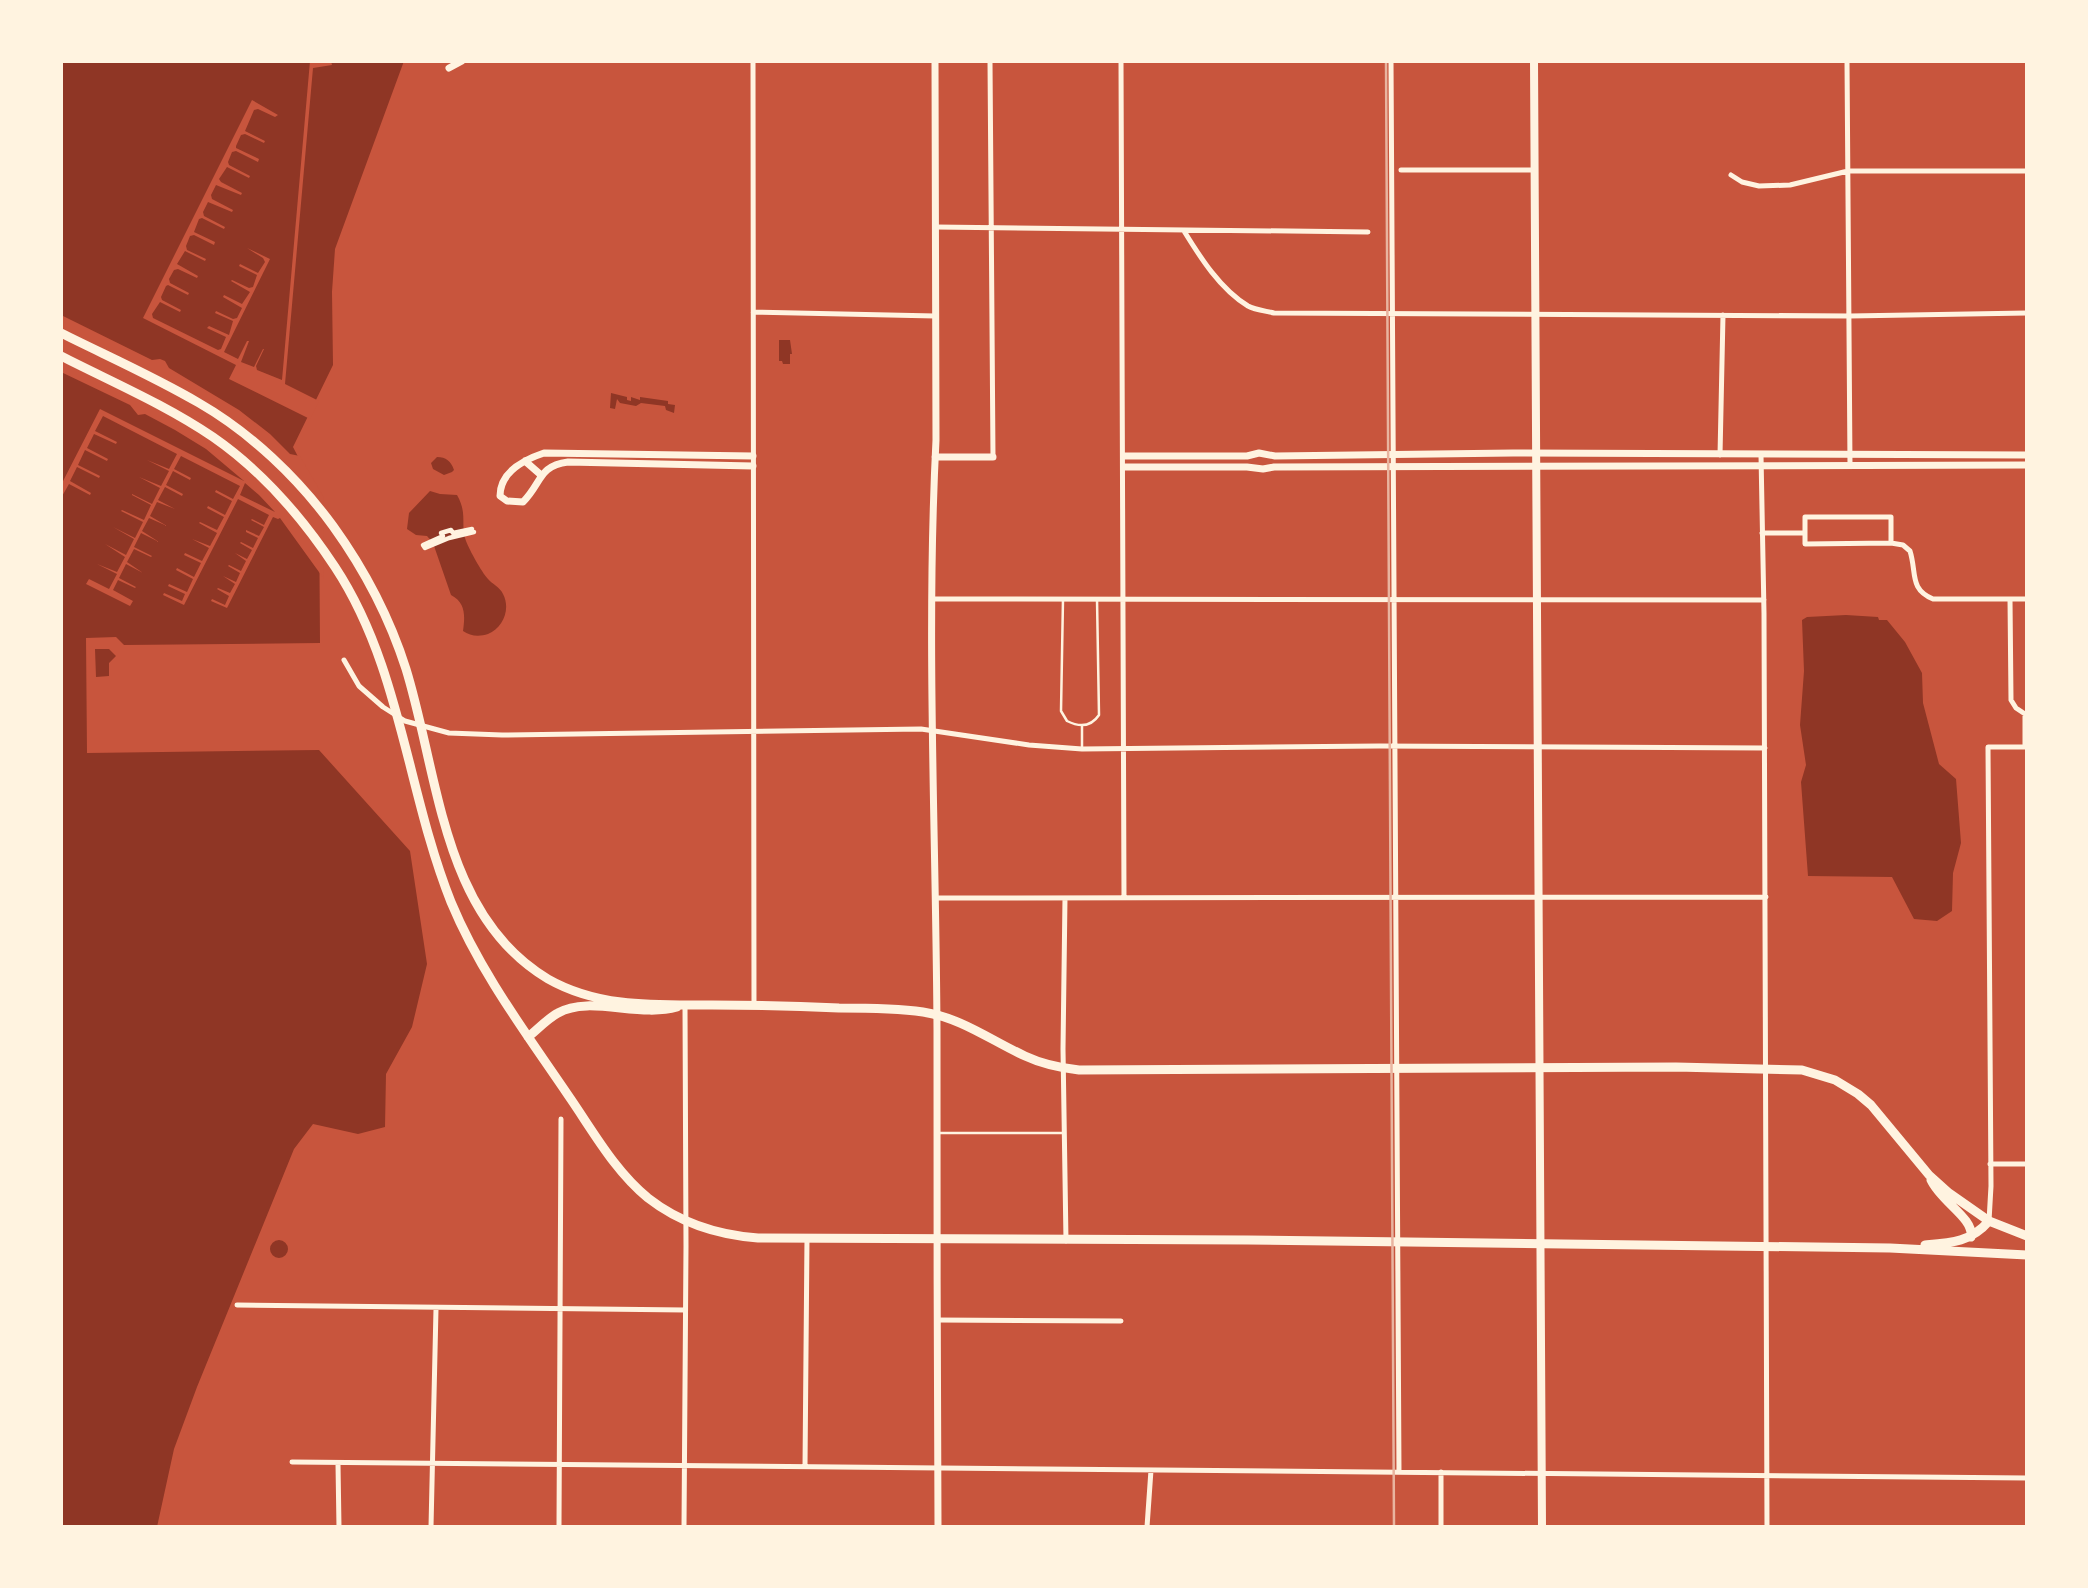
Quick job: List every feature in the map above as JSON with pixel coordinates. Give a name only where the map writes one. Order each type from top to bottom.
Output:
[{"type":"main road","points":[[1534,61],[1542,1527]]},
{"type":"main road","points":[[61,334],[201,404],[250,439],[300,487],[332,525],[392,631],[406,671],[461,876],[476,907],[503,942],[528,965],[566,988],[617,1002],[889,1009],[936,1015],[973,1027],[1028,1058],[1064,1068],[1096,1071],[1765,1068],[1812,1072],[1847,1086],[1871,1105],[1929,1175],[1962,1203],[1989,1221],[2027,1236]]},
{"type":"main road","points":[[61,356],[191,422],[238,456],[281,497],[333,564],[348,587],[373,638],[386,675],[435,857],[452,903],[485,969],[528,1037],[625,1176],[651,1200],[685,1220],[737,1237],[1890,1248],[2027,1255]]},
{"type":"main road","points":[[528,1037],[560,1012],[575,1006],[663,1011],[685,1005]]},
{"type":"main road","points":[[1929,1175],[1937,1192],[1969,1222],[1971,1237]]},
{"type":"main road","points":[[1890,1248],[1960,1242],[1971,1237],[1989,1221]]},
{"type":"street","points":[[449,68],[463,61]]},
{"type":"street","points":[[753,61],[754,1005]]},
{"type":"street","points":[[935,61],[932,600],[938,1527]]},
{"type":"street","points":[[934,457],[993,457],[990,61]]},
{"type":"street","points":[[1121,61],[1125,898]]},
{"type":"street","points":[[1391,61],[1399,1472]]},
{"type":"street","points":[[1847,61],[1850,465]]},
{"type":"street","points":[[1401,170],[1534,170]]},
{"type":"street","points":[[1731,175],[1742,182],[1759,186],[1790,185],[1848,172],[2027,171]]},
{"type":"street","points":[[936,228],[1368,232]]},
{"type":"street","points":[[1184,231],[1201,258],[1224,285],[1248,306],[1274,313],[1850,316],[2027,313]]},
{"type":"street","points":[[753,312],[935,316]]},
{"type":"street","points":[[1720,455],[1723,315]]},
{"type":"street","points":[[753,456],[544,453],[514,468],[503,480],[500,496],[507,501],[523,502],[541,475],[554,464],[568,462],[753,466]]},
{"type":"street","points":[[1124,456],[1247,456],[1259,453],[1275,456],[2027,454]]},
{"type":"street","points":[[1761,454],[1766,897],[1767,1527]]},
{"type":"street","points":[[525,461],[541,475]]},
{"type":"street","points":[[1124,467],[1247,467],[1263,470],[1274,467],[2027,465]]},
{"type":"street","points":[[1891,543],[1891,517],[1805,517],[1805,544],[1903,545],[1910,551],[1915,584],[1921,594],[1933,599],[2027,599]]},
{"type":"street","points":[[473,530],[425,548],[422,545],[443,537],[441,533],[473,530]]},
{"type":"street","points":[[1762,533],[1805,533]]},
{"type":"street","points":[[1989,1221],[1988,747],[2026,747],[2025,713],[2016,708],[2011,700],[2010,599]]},
{"type":"street","points":[[932,600],[1764,600]]},
{"type":"street","points":[[344,660],[359,686],[383,707],[405,721],[449,733],[502,736],[933,729],[1020,744],[1082,749],[1379,746],[1765,748]]},
{"type":"street","points":[[935,898],[1766,897]]},
{"type":"street","points":[[1065,898],[1066,1241]]},
{"type":"street","points":[[684,1527],[685,1005]]},
{"type":"street","points":[[559,1527],[561,1119]]},
{"type":"street","points":[[1990,1164],[2027,1164]]},
{"type":"street","points":[[805,1467],[807,1238]]},
{"type":"street","points":[[237,1306],[685,1310]]},
{"type":"street","points":[[431,1527],[436,1309]]},
{"type":"street","points":[[937,1320],[1121,1321]]},
{"type":"street","points":[[292,1462],[2027,1478]]},
{"type":"street","points":[[338,1464],[339,1527]]},
{"type":"street","points":[[1147,1527],[1151,1470]]},
{"type":"street","points":[[1441,1472],[1441,1527]]},
{"type":"lane","points":[[1063,599],[1061,711],[1067,722],[1082,726],[1098,715],[1097,599]]},
{"type":"lane","points":[[1082,726],[1082,749]]},
{"type":"lane","points":[[937,1133],[1065,1133]]},
{"type":"shaded area","points":[[61,61],[404,61],[335,249],[332,292],[333,365],[293,447],[319,497],[320,643],[124,645],[116,637],[86,638],[87,753],[319,750],[410,851],[427,964],[412,1027],[386,1074],[385,1127],[358,1134],[313,1124],[294,1149],[174,1449],[157,1527],[61,1527]]},
{"type":"shaded area","points":[[779,340],[790,340],[790,364],[779,361]]},
{"type":"shaded area","points":[[611,393],[627,397],[627,400],[631,401],[631,397],[640,400],[640,397],[668,401],[668,404],[675,405],[674,413],[666,410],[665,406],[641,403],[636,406],[620,403],[617,399],[615,409],[610,408]]},
{"type":"shaded area","points":[[437,457],[448,460],[454,470],[444,475],[433,469],[431,463]]},
{"type":"shaded area","points":[[430,491],[457,495],[468,545],[485,575],[503,594],[506,612],[498,627],[488,634],[475,636],[463,631],[462,606],[451,595],[433,543],[427,536],[416,535],[407,529],[409,513]]},
{"type":"shaded area","points":[[1846,615],[1887,620],[1905,642],[1922,673],[1923,703],[1939,764],[1956,779],[1961,843],[1953,873],[1952,911],[1937,921],[1914,919],[1892,877],[1808,876],[1801,782],[1806,765],[1800,725],[1804,671],[1802,620],[1807,617]]},
{"type":"shaded area","points":[[95,649],[109,649],[116,656],[109,663],[109,676],[96,677]]},
{"type":"shaded area","points":[[275,1240],[283,1240],[288,1249],[286,1256],[275,1258],[270,1253],[270,1245]]},
{"type":"pier","points":[[310,61],[331,61],[332,65],[313,68],[285,384],[319,401],[310,419],[229,379],[236,365],[143,318],[252,100],[278,115],[275,117],[258,109],[254,110],[245,131],[265,141],[264,143],[245,134],[241,135],[236,146],[259,159],[258,162],[236,151],[232,152],[229,165],[250,176],[249,178],[227,167],[219,179],[242,193],[241,195],[216,185],[212,199],[233,210],[232,212],[208,202],[203,212],[204,216],[225,227],[224,229],[199,219],[194,232],[215,242],[214,245],[194,235],[190,236],[187,250],[206,259],[205,261],[185,251],[177,264],[198,276],[197,278],[178,269],[174,270],[169,279],[170,283],[189,293],[188,295],[168,285],[161,297],[181,310],[180,312],[160,302],[152,314],[153,318],[218,350],[221,349],[226,337],[207,328],[209,326],[229,335],[233,321],[215,313],[216,311],[233,319],[237,318],[242,308],[223,297],[224,295],[242,304],[250,292],[231,281],[253,287],[257,275],[239,266],[240,264],[258,273],[265,262],[247,248],[270,259],[224,352],[238,359],[249,341],[241,362],[254,367],[264,349],[256,366],[257,370],[282,380]]},
{"type":"pier","points":[[61,315],[152,360],[165,361],[169,368],[239,410],[290,454],[300,456],[323,496],[324,579],[280,518],[273,517],[227,608],[211,601],[212,599],[225,605],[229,596],[217,589],[230,593],[235,584],[223,576],[236,582],[240,573],[228,566],[241,571],[246,561],[235,553],[247,559],[252,550],[240,543],[253,548],[258,538],[246,530],[259,536],[264,527],[251,520],[264,525],[269,515],[238,499],[184,605],[163,595],[164,593],[182,601],[185,594],[168,586],[169,584],[187,592],[193,579],[176,570],[177,568],[194,577],[201,563],[184,555],[185,553],[202,561],[209,548],[192,539],[210,546],[217,533],[199,523],[217,530],[224,517],[207,508],[208,506],[225,515],[232,501],[215,492],[216,490],[233,499],[240,486],[181,456],[174,469],[191,478],[190,480],[173,471],[166,485],[183,494],[182,496],[165,487],[158,500],[175,509],[157,502],[150,516],[167,526],[149,518],[142,531],[159,542],[141,533],[134,547],[152,556],[134,549],[127,562],[143,573],[126,564],[119,578],[136,587],[118,580],[113,590],[133,601],[130,606],[86,584],[89,579],[109,589],[117,574],[97,564],[117,572],[125,557],[105,544],[126,555],[134,539],[113,527],[135,538],[143,522],[121,511],[144,520],[151,505],[132,494],[152,504],[160,488],[139,477],[161,486],[169,471],[147,460],[169,469],[177,454],[103,416],[95,431],[117,442],[116,444],[94,434],[87,448],[108,459],[107,461],[85,450],[78,465],[100,476],[99,478],[77,467],[70,481],[91,493],[90,495],[69,484],[61,498],[61,485],[100,409],[244,481],[206,449],[175,430],[145,414],[138,415],[130,405],[61,372]],"holes":[[[245,483],[275,512],[240,495]]]},
{"type":"railway","points":[[1386,61],[1394,1527]]}]
